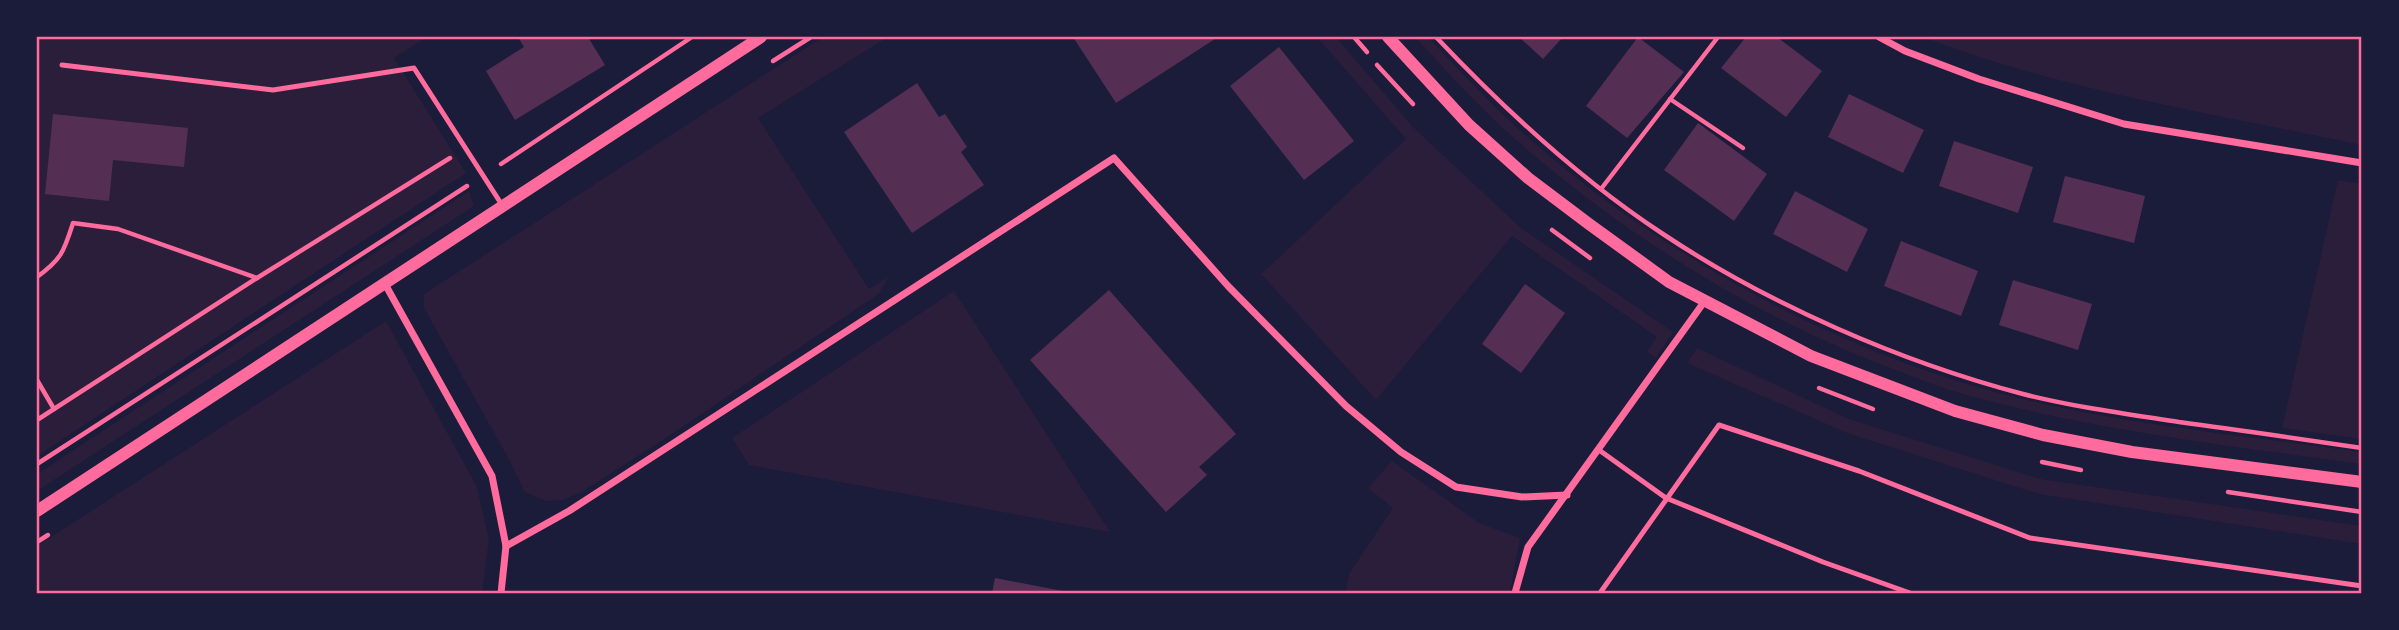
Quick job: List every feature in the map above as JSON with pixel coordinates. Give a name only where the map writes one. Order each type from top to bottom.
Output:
[{"type":"street","points":[[37,511],[761,37]]},
{"type":"street","points":[[1388,37],[1469,125],[1528,178],[1669,282],[1811,356],[1955,411],[2043,435],[2132,452],[2362,482]]},
{"type":"street","points":[[1879,37],[1905,51],[1979,79],[2124,124],[2362,163]]},
{"type":"street","points":[[506,546],[569,511],[1114,158],[1228,286],[1346,406],[1401,452],[1456,486],[1522,496],[1567,495]]},
{"type":"street","points":[[384,284],[492,477],[506,546],[500,593]]},
{"type":"street","points":[[1515,593],[1528,547],[1704,302]]},
{"type":"lane","points":[[62,65],[272,90],[414,68],[503,205]]},
{"type":"lane","points":[[1600,593],[1719,425],[1858,471],[2030,538],[2362,586]]},
{"type":"lane","points":[[1600,450],[1666,498],[1822,562],[1910,593]]},
{"type":"path","points":[[37,464],[485,175],[692,37]]},
{"type":"path","points":[[1436,37],[1528,129],[1601,189],[1662,234],[1798,311],[1958,374],[2024,394],[2123,414],[2362,448]]},
{"type":"path","points":[[1601,189],[1718,37]]},
{"type":"path","points":[[1670,99],[1743,148]]},
{"type":"path","points":[[37,420],[257,278],[466,148]]},
{"type":"path","points":[[37,277],[64,253],[73,223],[118,229],[257,278]]},
{"type":"path","points":[[37,380],[54,409]]},
{"type":"shaded area","points":[[37,37],[427,37],[394,58],[466,173],[37,456]]},
{"type":"shaded area","points":[[823,37],[888,37],[758,118],[869,289],[888,277],[880,293],[580,493],[563,500],[546,501],[525,492],[424,308],[424,294]]},
{"type":"shaded area","points":[[1317,37],[1336,37],[1414,128],[1521,228],[1673,332],[1656,358],[1647,352],[1657,337],[1512,236],[1376,400],[1261,274],[1406,139]]},
{"type":"shaded area","points":[[1415,37],[1428,37],[1521,131],[1617,209],[1726,279],[1841,337],[1899,361],[2006,395],[2158,425],[2362,452],[2362,464],[2209,443],[2056,417],[1947,389],[1835,345],[1738,297],[1645,240],[1601,208],[1516,140],[1464,90]]},
{"type":"shaded area","points":[[1923,37],[2362,37],[2362,145],[2085,87],[1976,56]]},
{"type":"shaded area","points":[[2338,180],[2362,184],[2362,439],[2282,428]]},
{"type":"shaded area","points":[[469,191],[474,206],[37,491],[37,474]]},
{"type":"shaded area","points":[[954,291],[1110,532],[749,465],[732,438]]},
{"type":"shaded area","points":[[386,321],[477,487],[489,540],[482,593],[37,593],[37,546]]},
{"type":"shaded area","points":[[1697,348],[1849,419],[2040,479],[2362,526],[2362,544],[2039,494],[1847,433],[1687,363]]},
{"type":"shaded area","points":[[1392,461],[1479,523],[1520,538],[1510,593],[1346,593],[1349,574],[1393,508],[1368,488]]},
{"type":"building","points":[[518,37],[588,37],[605,65],[515,120],[486,71],[524,47]]},
{"type":"building","points":[[1073,37],[1218,37],[1116,103]]},
{"type":"building","points":[[1519,37],[1563,37],[1543,59]]},
{"type":"building","points":[[1638,37],[1684,72],[1627,138],[1586,106]]},
{"type":"building","points":[[1746,37],[1777,37],[1822,71],[1786,117],[1721,68]]},
{"type":"building","points":[[1279,47],[1354,141],[1304,180],[1230,86]]},
{"type":"building","points":[[917,83],[939,117],[945,114],[967,147],[961,152],[984,185],[912,233],[844,132]]},
{"type":"building","points":[[1849,94],[1924,130],[1903,173],[1828,137]]},
{"type":"building","points":[[53,114],[188,128],[184,167],[113,160],[109,201],[45,194]]},
{"type":"building","points":[[1698,123],[1767,174],[1734,221],[1664,170]]},
{"type":"building","points":[[1954,141],[2033,167],[2018,213],[1939,186]]},
{"type":"building","points":[[2065,176],[2145,196],[2134,243],[2053,222]]},
{"type":"building","points":[[1795,191],[1868,229],[1847,272],[1773,234]]},
{"type":"building","points":[[1901,241],[1978,271],[1961,316],[1884,286]]},
{"type":"building","points":[[2013,280],[2092,304],[2078,350],[1999,325]]},
{"type":"building","points":[[1525,284],[1565,313],[1521,373],[1482,344]]},
{"type":"building","points":[[1109,290],[1236,434],[1199,467],[1207,475],[1166,512],[1030,360]]},
{"type":"building","points":[[995,578],[1068,592],[1068,593],[992,593]]}]
